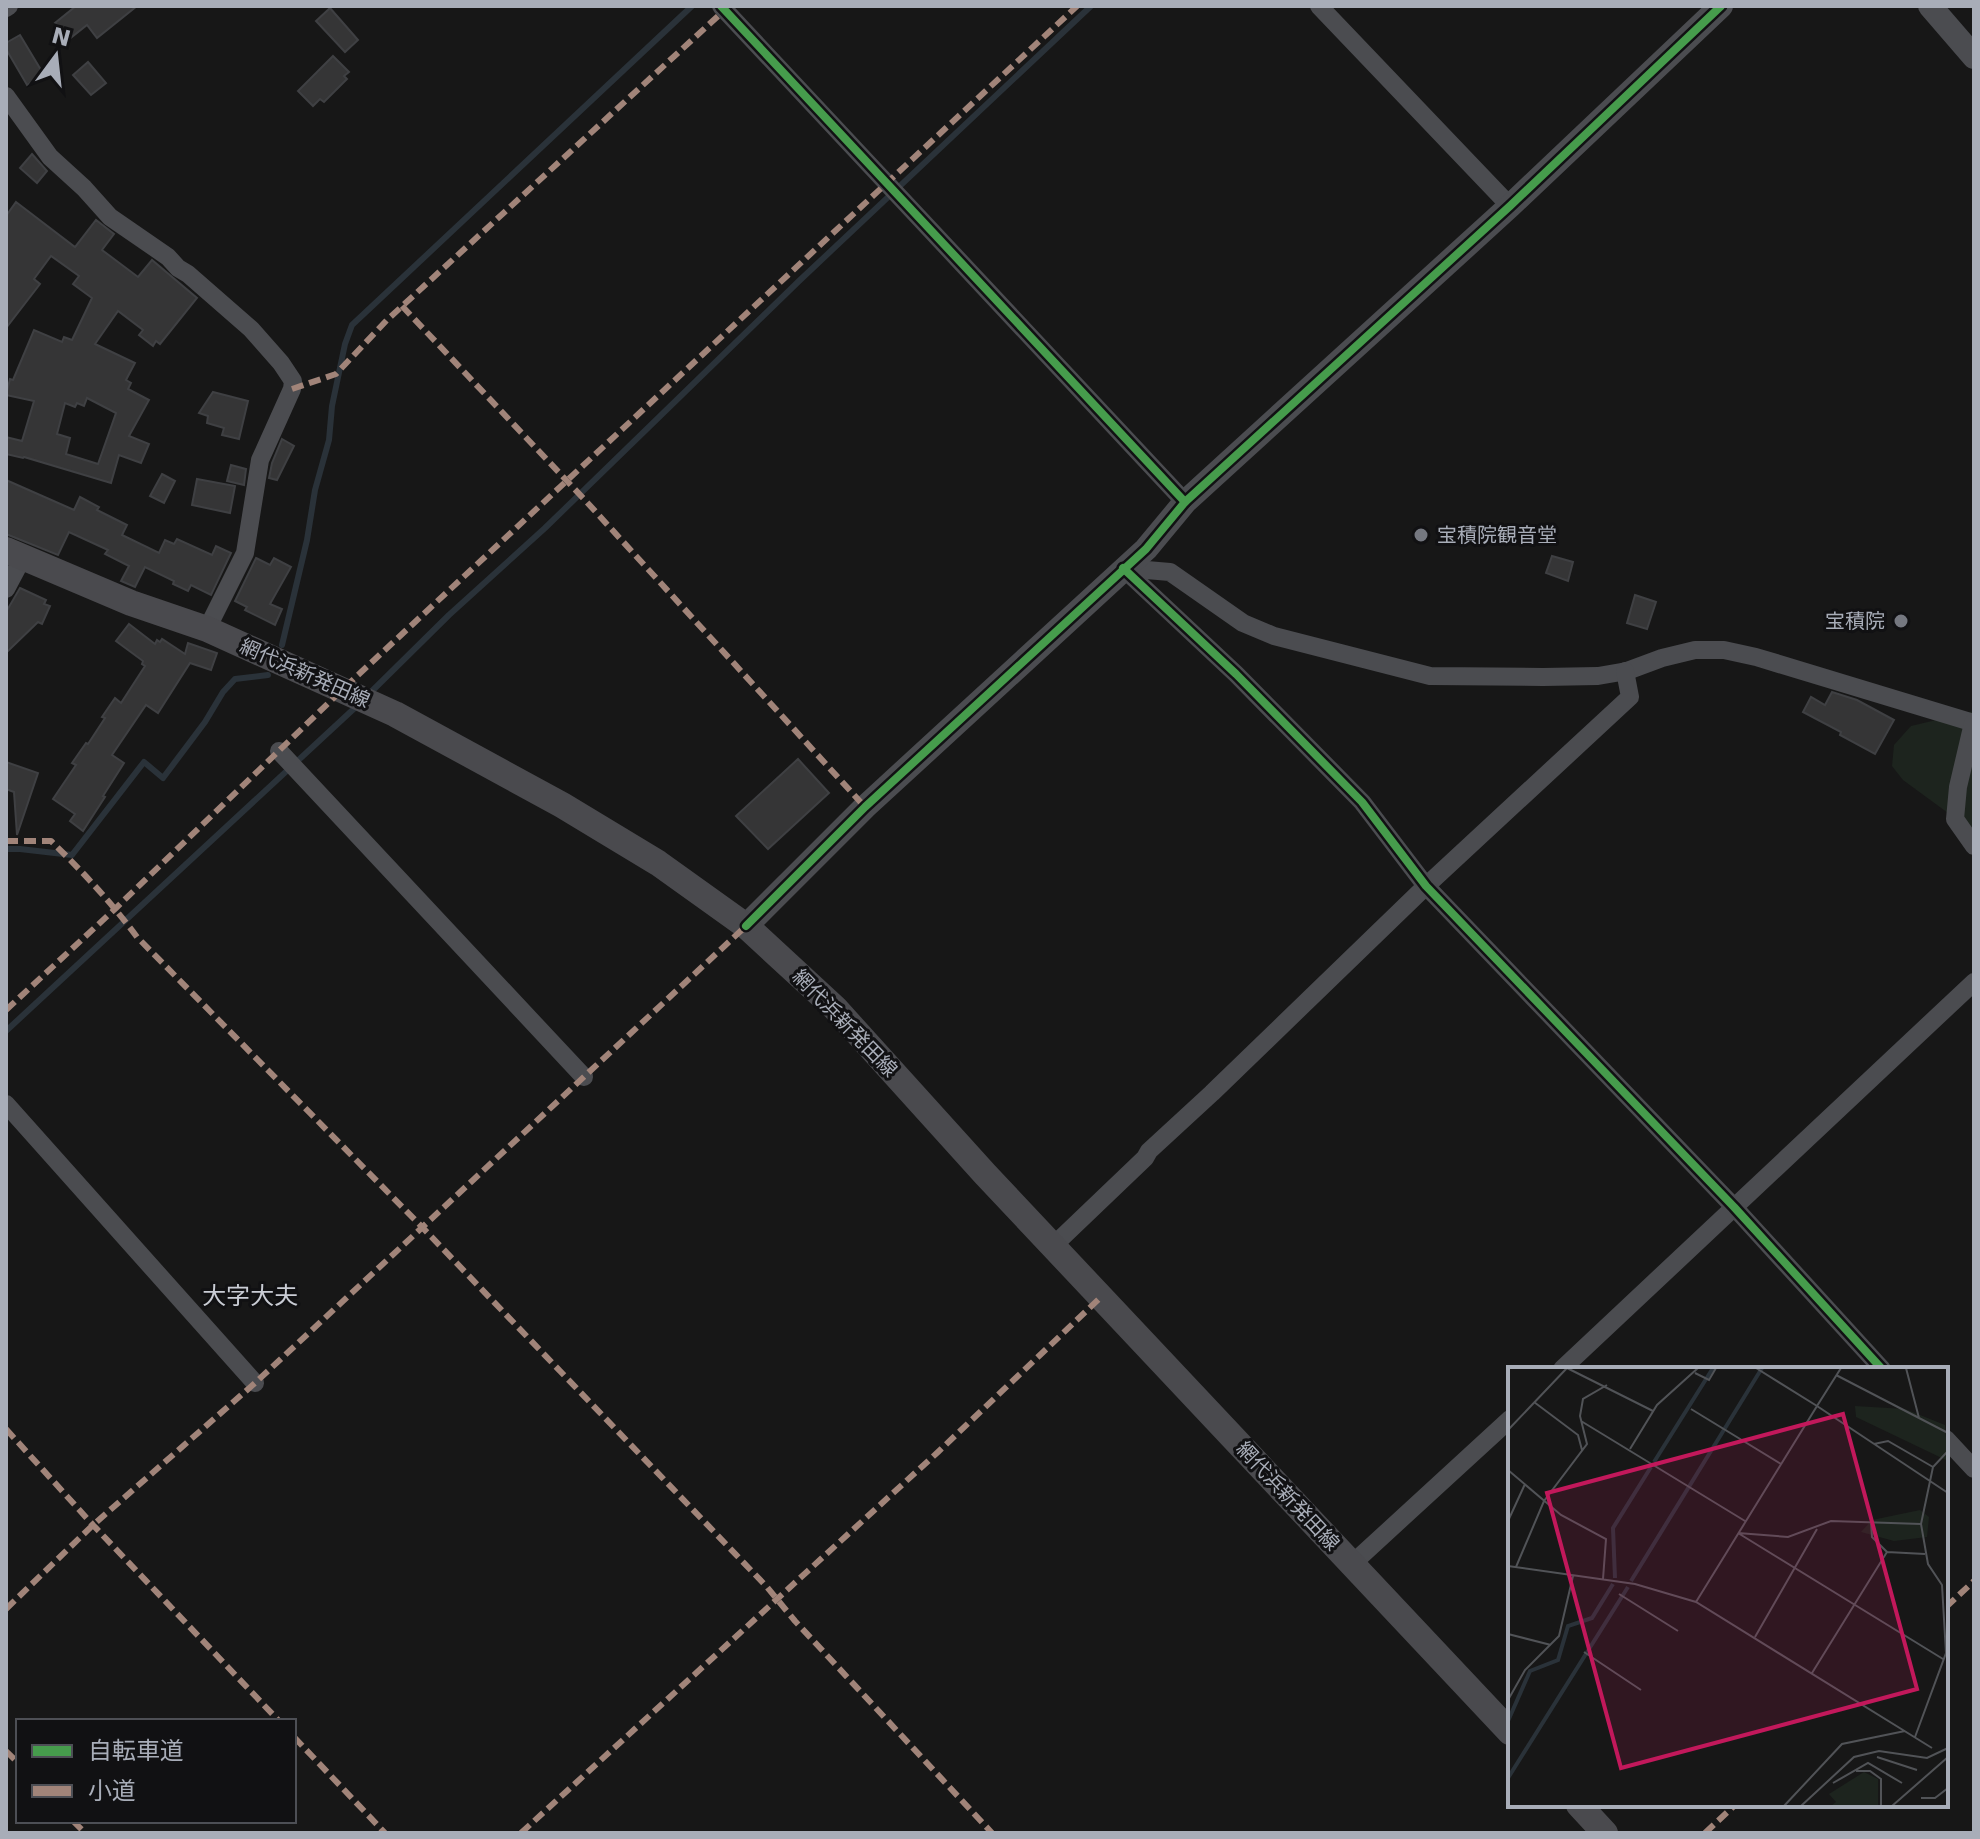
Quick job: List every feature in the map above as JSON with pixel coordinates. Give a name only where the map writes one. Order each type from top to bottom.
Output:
[{"type":"main road","name":"網代浜新発田線","points":[[15,553],[131,603],[207,629],[395,714],[562,805],[658,863],[746,926],[835,1008],[1053,1246],[1508,1730]]},
{"type":"main road","points":[[1581,1807],[1605,1833]]},
{"type":"street","points":[[721,6],[1185,502]]},
{"type":"street","points":[[1319,6],[1510,206]]},
{"type":"street","points":[[746,926],[865,807],[1146,549],[1185,502],[1510,206],[1721,6]]},
{"type":"street","points":[[1930,6],[1974,57]]},
{"type":"street","points":[[6,96],[50,157],[110,217],[168,257],[251,329],[293,381],[260,460],[245,553],[207,629]]},
{"type":"street","points":[[6,589],[15,553]]},
{"type":"street","points":[[1123,568],[1170,572],[1243,623],[1274,636],[1430,676],[1598,676],[1695,650],[1724,650],[1974,723],[1958,787],[1955,819],[1974,846]]},
{"type":"street","points":[[1123,568],[1236,674],[1362,802],[1426,886],[1734,1207],[1880,1367]]},
{"type":"street","points":[[1053,1246],[1426,886],[1630,697],[1625,671]]},
{"type":"street","points":[[279,751],[584,1077]]},
{"type":"street","points":[[1564,1367],[1974,982]]},
{"type":"street","points":[[6,1104],[255,1383]]},
{"type":"street","points":[[1352,1564],[1508,1421]]},
{"type":"street","points":[[1948,1441],[1974,1469]]},
{"type":"shaded area","points":[[1974,711],[1974,832],[1903,780],[1892,766],[1894,745],[1911,726]]},
{"type":"building","points":[[76,6],[137,6],[97,38],[87,25],[68,40],[55,23]]},
{"type":"building","points":[[330,8],[358,40],[345,52],[316,21]]},
{"type":"building","points":[[20,35],[44,75],[27,85],[6,49],[6,43]]},
{"type":"building","points":[[333,56],[349,72],[344,76],[347,79],[324,102],[320,99],[313,106],[298,91]]},
{"type":"building","points":[[88,62],[106,83],[91,95],[73,75]]},
{"type":"building","points":[[32,154],[47,171],[37,183],[20,168]]},
{"type":"building","points":[[16,202],[75,247],[96,220],[114,234],[102,250],[138,277],[152,260],[197,298],[160,344],[156,341],[153,346],[139,335],[143,330],[118,311],[95,344],[135,363],[126,380],[131,383],[128,389],[149,400],[129,436],[149,444],[141,463],[119,455],[111,483],[6,454],[6,437],[22,441],[34,401],[6,395],[10,379],[13,380],[34,330],[62,342],[64,337],[72,340],[92,298],[73,284],[79,276],[51,256],[34,279],[40,284],[6,328],[6,216]],"holes":[[[87,398],[116,413],[98,464],[66,454],[70,438],[57,434],[65,403],[84,406]]]},
{"type":"building","points":[[213,392],[248,401],[239,439],[222,435],[224,428],[207,423],[208,416],[199,413]]},
{"type":"building","points":[[282,439],[294,446],[277,480],[269,478]]},
{"type":"building","points":[[231,465],[246,469],[244,485],[227,481]]},
{"type":"building","points":[[162,474],[175,481],[164,503],[150,496]]},
{"type":"building","points":[[197,479],[235,486],[230,513],[192,505]]},
{"type":"building","points":[[6,480],[74,510],[80,497],[99,507],[97,510],[127,525],[122,535],[159,553],[165,540],[174,544],[177,539],[212,555],[216,546],[231,553],[211,595],[191,585],[188,591],[145,567],[135,587],[121,581],[129,566],[105,554],[108,550],[69,532],[58,555],[6,534]]},
{"type":"building","points":[[1552,556],[1573,562],[1568,581],[1546,573]]},
{"type":"building","points":[[256,558],[270,565],[274,558],[291,567],[270,604],[282,609],[275,625],[245,610],[247,607],[235,601]]},
{"type":"building","points":[[20,588],[46,600],[44,604],[50,606],[42,624],[38,622],[6,653],[6,612]]},
{"type":"building","points":[[1635,595],[1656,602],[1647,629],[1627,623]]},
{"type":"building","points":[[129,624],[155,644],[162,639],[185,654],[188,643],[217,653],[211,670],[190,663],[158,713],[146,705],[112,755],[124,763],[83,831],[70,821],[75,814],[53,799],[76,765],[72,763],[88,744],[115,698],[121,703],[145,666],[143,661],[116,641]]},
{"type":"building","points":[[1832,692],[1857,700],[1894,720],[1875,754],[1803,712],[1811,697],[1825,705]]},
{"type":"building","points":[[798,759],[829,793],[768,849],[736,816]]},
{"type":"building","points":[[6,762],[38,773],[17,835],[14,792],[6,789]]},
{"type":"waterway","points":[[282,645],[307,540],[315,490],[329,440],[332,406],[345,344],[352,325],[692,6]]},
{"type":"waterway","points":[[370,693],[1091,6]]},
{"type":"waterway","points":[[6,849],[72,855],[144,762],[163,778],[235,679],[268,675]]},
{"type":"waterway","points":[[6,1031],[359,704]]},
{"type":"marked path","points":[[292,389],[336,374],[387,320],[729,6]]},
{"type":"marked path","points":[[6,1010],[343,689],[1077,6]]},
{"type":"marked path","points":[[402,306],[584,499],[865,807]]},
{"type":"marked path","points":[[6,841],[51,841],[63,852],[137,937],[422,1227],[767,1587],[992,1833]]},
{"type":"marked path","points":[[6,1609],[93,1525],[255,1383],[746,926]]},
{"type":"marked path","points":[[521,1833],[938,1452],[1101,1297]]},
{"type":"marked path","points":[[6,1429],[277,1719]]},
{"type":"marked path","points":[[1948,1605],[1974,1581]]},
{"type":"marked path","points":[[296,1739],[385,1833]]},
{"type":"marked path","points":[[6,1751],[16,1761]]},
{"type":"marked path","points":[[1705,1833],[1733,1807]]},
{"type":"marked path","points":[[75,1823],[85,1833]]},
{"type":"cycle path","points":[[721,6],[1185,502]]},
{"type":"cycle path","points":[[746,926],[865,807],[1146,549],[1185,502],[1510,206],[1721,6]]},
{"type":"cycle path","points":[[1123,568],[1236,674],[1362,802],[1426,886],[1734,1207],[1880,1367]]},
{"type":"place","name":"宝積院観音堂","points":[[1421,535]]},
{"type":"place","name":"宝積院","points":[[1901,621]]},
{"type":"district","name":"大字大夫","points":[[250,1296]]}]
